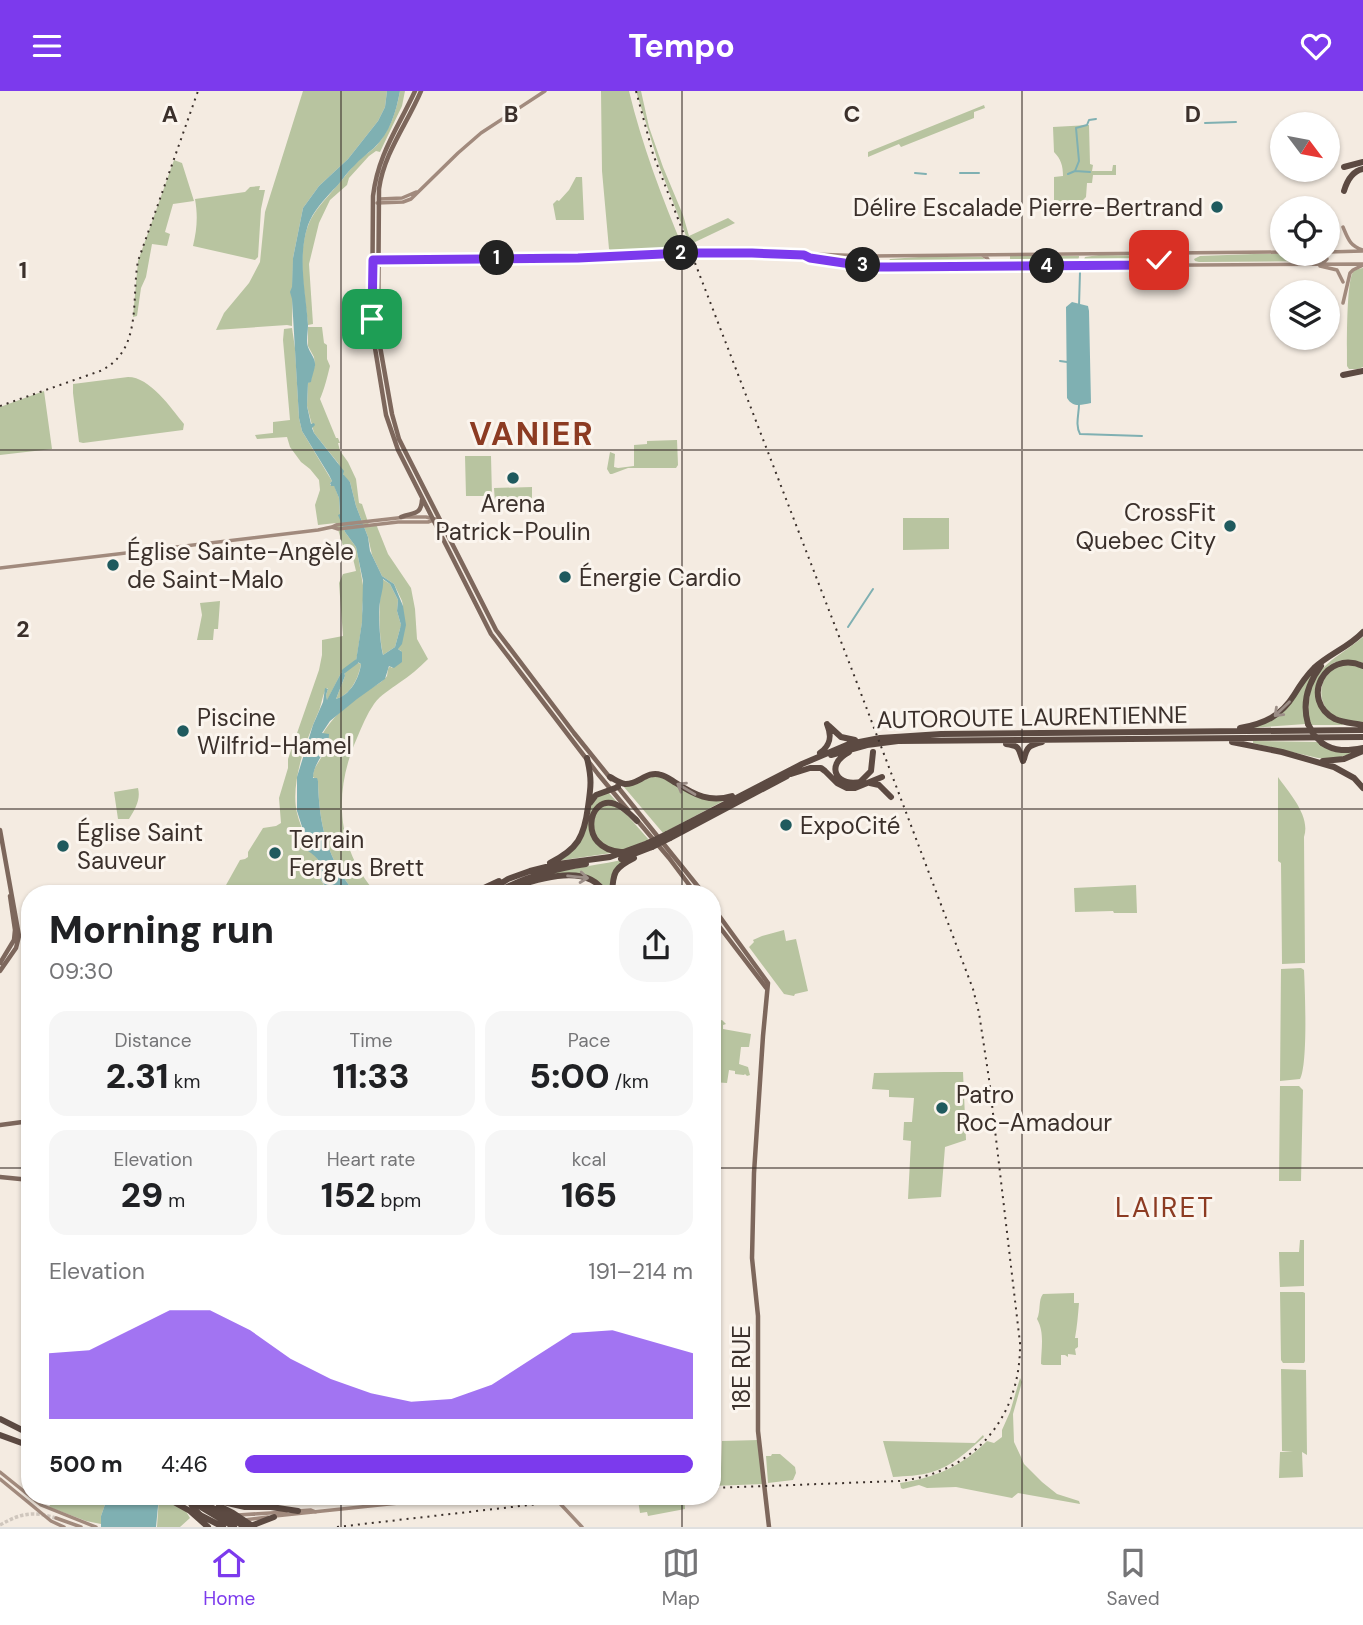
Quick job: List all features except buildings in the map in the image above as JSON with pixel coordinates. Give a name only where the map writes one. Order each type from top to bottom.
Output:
[{"type":"highway","points":[[1363,162],[1345,167],[1363,169]]},
{"type":"highway","points":[[1344,191],[1350,177],[1363,169]]},
{"type":"highway","points":[[1363,371],[1343,375],[1363,379]]},
{"type":"highway","points":[[1210,732],[1257,724],[1278,715],[1309,673],[1363,632]]},
{"type":"highway","points":[[1327,659],[1315,674],[1308,689],[1308,724],[1321,743],[1331,748],[1341,751],[1363,750]]},
{"type":"highway","points":[[1363,666],[1349,661],[1331,667],[1322,677],[1318,690],[1320,703],[1331,717],[1363,727]]},
{"type":"highway","points":[[811,759],[829,743],[831,736],[827,724],[841,737],[863,743]]},
{"type":"highway","name":"AUTOROUTE LAURENTIENNE","points":[[512,885],[547,871],[629,856],[824,758],[880,737],[1363,727]]},
{"type":"highway","name":"AUTOROUTE LAURENTIENNE","points":[[668,836],[811,759],[842,747],[863,743],[1363,737]]},
{"type":"highway","points":[[1218,739],[1282,752],[1334,767],[1348,773],[1363,788]]},
{"type":"highway","points":[[987,741],[1016,746],[1020,749],[1023,761],[1030,747],[1049,740]]},
{"type":"highway","points":[[791,774],[818,768],[847,788],[868,783],[881,776],[860,783],[849,783],[836,774],[835,768],[841,757],[863,743]]},
{"type":"highway","points":[[1317,762],[1344,759],[1363,750]]},
{"type":"highway","points":[[860,783],[871,771],[873,753]]},
{"type":"highway","points":[[539,868],[565,855],[578,843],[586,825],[592,780],[587,758]]},
{"type":"highway","points":[[610,777],[626,784],[653,773],[660,774],[697,796],[706,798],[728,797],[751,790]]},
{"type":"highway","points":[[868,783],[879,785],[891,797]]},
{"type":"highway","points":[[589,805],[596,795],[615,788]]},
{"type":"highway","points":[[627,852],[608,850],[597,842],[592,829],[593,814],[599,807],[611,803],[621,807],[638,821]]},
{"type":"highway","points":[[612,885],[613,875],[618,867],[650,845]]},
{"type":"highway","name":"AUTOROUTE LAURENTIENNE","points":[[498,885],[539,868],[610,857],[650,845]]},
{"type":"highway","points":[[522,885],[542,879],[570,876],[591,879],[599,885]]},
{"type":"highway","points":[[489,885],[508,879]]},
{"type":"highway","points":[[0,1419],[21,1430]]},
{"type":"highway","points":[[0,1435],[21,1443]]},
{"type":"highway","points":[[179,1505],[208,1527]]},
{"type":"highway","points":[[192,1505],[200,1515],[222,1523]]},
{"type":"highway","points":[[196,1505],[234,1527]]},
{"type":"highway","points":[[210,1505],[240,1527]]},
{"type":"highway","points":[[210,1505],[247,1527],[274,1517]]},
{"type":"highway","points":[[217,1505],[254,1527]]},
{"type":"highway","points":[[235,1505],[298,1511]]},
{"type":"main road","points":[[415,91],[383,153],[375,180],[372,330],[386,415],[396,447],[488,629],[587,758],[696,885]]},
{"type":"main road","points":[[376,201],[387,157],[421,91]]},
{"type":"main road","points":[[376,201],[405,198],[413,194],[481,133],[545,91]]},
{"type":"main road","points":[[1343,227],[1349,242],[1363,250]]},
{"type":"main road","points":[[1340,252],[1363,250]]},
{"type":"main road","points":[[375,260],[734,253],[892,256],[1270,252]]},
{"type":"main road","points":[[1198,265],[1193,263],[1192,259],[1199,253]]},
{"type":"main road","points":[[1083,266],[1080,260],[1088,254]]},
{"type":"main road","points":[[1151,254],[1159,259],[1158,263],[1152,265]]},
{"type":"main road","points":[[804,255],[871,267],[1270,264]]},
{"type":"main road","points":[[982,255],[989,261],[982,267]]},
{"type":"main road","points":[[888,267],[885,261],[892,256]]},
{"type":"main road","points":[[375,260],[379,341],[392,414],[402,447],[496,630],[610,777],[638,821],[689,885]]},
{"type":"main road","points":[[1340,264],[1363,264]]},
{"type":"main road","points":[[1343,303],[1350,273],[1363,264]]},
{"type":"main road","points":[[1319,266],[1334,268],[1343,282]]},
{"type":"main road","points":[[364,524],[419,511],[422,499]]},
{"type":"main road","points":[[401,517],[426,517],[434,520]]},
{"type":"main road","points":[[0,568],[335,527],[440,520]]},
{"type":"main road","points":[[0,830],[19,937],[16,948],[0,971]]},
{"type":"main road","points":[[0,963],[15,940],[10,888]]},
{"type":"main road","name":"18E RUE","points":[[721,918],[768,983],[754,1173],[752,1258],[759,1323],[758,1431],[769,1527]]},
{"type":"main road","points":[[721,929],[768,990]]},
{"type":"main road","points":[[0,1125],[21,1122]]},
{"type":"main road","points":[[0,1177],[21,1178]]},
{"type":"main road","points":[[0,1472],[21,1489]]},
{"type":"main road","points":[[0,1479],[21,1496]]},
{"type":"main road","points":[[32,1505],[51,1521],[64,1527]]},
{"type":"main road","points":[[41,1505],[96,1527]]},
{"type":"main road","points":[[217,1527],[274,1517],[381,1505]]},
{"type":"main road","points":[[561,1505],[582,1527]]},
{"type":"main road","points":[[201,1527],[247,1514],[312,1510],[316,1512]]},
{"type":"main road","points":[[222,1523],[226,1514]]},
{"type":"main road","points":[[56,1518],[81,1527]]},
{"type":"green space","points":[[303,91],[387,91],[385,107],[378,121],[348,159],[319,186],[303,208],[293,258],[292,326],[216,330],[224,313],[249,283],[260,262],[265,212]]},
{"type":"green space","points":[[400,91],[405,91],[402,106],[380,152],[376,151],[369,156],[349,178],[347,185],[330,200],[319,223],[309,264],[313,324],[308,325],[302,261],[309,223],[317,209],[353,166],[382,139],[397,106]]},
{"type":"green space","points":[[601,91],[629,91],[653,171],[684,250],[609,249],[602,171]]},
{"type":"green space","points":[[636,91],[641,91],[649,127],[689,236],[728,218],[735,223],[693,243],[695,249],[691,249],[660,168]]},
{"type":"green space","points":[[984,105],[985,108],[974,112],[974,118],[868,157],[868,152]]},
{"type":"green space","points":[[1089,125],[1092,171],[1112,171],[1113,165],[1116,165],[1116,175],[1093,175],[1092,183],[1087,183],[1086,197],[1083,200],[1054,202],[1054,177],[1063,176],[1063,169],[1054,152],[1053,127]]},
{"type":"green space","points":[[174,160],[182,163],[194,201],[173,204],[165,232],[170,234],[167,246],[152,244],[137,316],[133,317],[138,261]]},
{"type":"green space","points":[[576,177],[582,177],[584,220],[556,220],[553,204],[569,190]]},
{"type":"green space","points":[[260,186],[259,190],[265,190],[258,257],[255,260],[193,246],[197,223],[195,199],[245,192],[250,187]]},
{"type":"green space","points":[[1270,254],[1270,261],[1195,261],[1194,259],[1200,256]]},
{"type":"green space","points":[[1099,255],[1157,258],[1152,262],[1083,262],[1085,257]]},
{"type":"green space","points":[[1010,256],[1079,257],[1077,264],[1010,264]]},
{"type":"green space","points":[[982,257],[986,260],[982,263],[887,264],[890,259]]},
{"type":"green space","points":[[1363,268],[1363,367],[1349,369],[1349,289],[1353,272]]},
{"type":"green space","points":[[308,327],[322,327],[330,366],[320,399],[340,443],[340,451],[356,479],[359,503],[362,504],[369,525],[376,524],[388,554],[411,588],[417,639],[428,659],[374,704],[349,758],[342,799],[346,839],[353,858],[370,885],[349,885],[338,868],[326,841],[320,812],[318,781],[313,774],[329,739],[322,735],[330,723],[353,701],[382,681],[390,666],[392,668],[401,651],[398,649],[403,606],[394,584],[382,576],[372,555],[350,482],[314,433],[307,406],[308,383],[315,366],[308,346]]},
{"type":"green space","points":[[292,328],[302,431],[332,481],[330,485],[334,485],[345,532],[356,547],[364,591],[356,662],[361,664],[355,681],[341,697],[336,699],[345,676],[344,671],[327,701],[328,689],[325,690],[297,776],[295,801],[306,839],[303,845],[316,856],[320,879],[325,885],[226,885],[240,860],[248,857],[248,852],[263,828],[281,823],[279,798],[288,759],[319,670],[322,640],[343,636],[339,583],[343,574],[356,571],[350,546],[343,546],[336,523],[318,525],[315,505],[320,490],[319,480],[301,462],[290,447],[287,437],[257,439],[255,435],[273,433],[273,422],[290,420],[284,329]]},
{"type":"green space","points":[[136,378],[152,388],[184,424],[183,430],[79,442],[73,384]]},
{"type":"green space","points":[[44,391],[52,449],[0,455],[0,407]]},
{"type":"green space","points":[[677,440],[676,468],[628,468],[612,474],[607,469],[610,452],[615,454],[614,467],[634,466],[634,445],[647,444],[647,441]]},
{"type":"green space","points":[[465,456],[491,456],[492,496],[466,496]]},
{"type":"green space","points":[[532,487],[532,500],[521,500],[521,503],[495,503],[494,488]]},
{"type":"green space","points":[[903,518],[949,518],[949,549],[903,550]]},
{"type":"green space","points":[[382,579],[390,584],[398,600],[397,611],[401,625],[395,647],[383,655],[380,636]]},
{"type":"green space","points":[[220,601],[218,629],[214,629],[213,640],[197,640],[202,615],[200,603]]},
{"type":"green space","points":[[1363,637],[1363,663],[1353,660],[1337,661],[1325,671],[1322,681],[1318,700],[1343,725],[1310,725],[1311,690],[1320,671]]},
{"type":"green space","points":[[1346,664],[1363,668],[1363,722],[1334,716],[1324,705],[1321,691],[1326,676],[1332,669]]},
{"type":"green space","points":[[1316,669],[1310,679],[1306,724],[1250,728],[1268,722]]},
{"type":"green space","points":[[1253,741],[1318,742],[1331,751],[1354,753],[1332,759],[1318,758]]},
{"type":"green space","points":[[658,775],[692,794],[725,800],[663,833],[624,787]]},
{"type":"green space","points":[[1278,777],[1298,805],[1304,821],[1305,963],[1282,964]]},
{"type":"green space","points":[[138,788],[138,800],[129,819],[118,819],[114,792]]},
{"type":"green space","points":[[608,792],[617,802],[596,807],[591,833],[611,853],[557,861],[573,850],[594,799]]},
{"type":"green space","points":[[613,805],[627,815],[649,840],[617,850],[599,840],[595,835],[595,817],[602,807]]},
{"type":"green space","points":[[630,858],[622,863],[614,885],[602,885],[592,878],[542,875]]},
{"type":"green space","points":[[1136,885],[1137,913],[1075,912],[1074,888]]},
{"type":"green space","points":[[784,930],[786,941],[796,939],[808,991],[794,996],[784,994],[749,947],[753,940]]},
{"type":"green space","points":[[1281,969],[1304,970],[1305,1010],[1303,1071],[1300,1079],[1280,1081]]},
{"type":"green space","points":[[721,1020],[726,1024],[723,1029],[751,1034],[749,1047],[741,1047],[739,1064],[748,1067],[750,1075],[735,1074],[735,1071],[729,1070],[727,1083],[721,1083]]},
{"type":"green space","points":[[963,1072],[966,1140],[945,1147],[941,1197],[908,1199],[911,1141],[903,1140],[904,1122],[912,1122],[914,1098],[889,1097],[889,1090],[872,1089],[874,1073]]},
{"type":"green space","points":[[1280,1086],[1299,1086],[1303,1090],[1301,1181],[1279,1181]]},
{"type":"green space","points":[[1300,1240],[1304,1240],[1304,1286],[1280,1287],[1279,1252],[1299,1252]]},
{"type":"green space","points":[[1280,1292],[1305,1293],[1304,1363],[1283,1363],[1281,1360]]},
{"type":"green space","points":[[1074,1293],[1074,1303],[1079,1303],[1076,1355],[1061,1355],[1061,1365],[1043,1365],[1042,1335],[1037,1319],[1041,1296]]},
{"type":"green space","points":[[1281,1369],[1306,1370],[1307,1455],[1302,1452],[1303,1477],[1279,1478],[1280,1452],[1293,1452],[1282,1451]]},
{"type":"green space","points":[[1020,1378],[1022,1382],[1013,1414],[1014,1442],[1024,1464],[1057,1494],[1079,1501],[1080,1504],[1018,1493],[1012,1498],[956,1487],[927,1488],[919,1485],[901,1488],[900,1483],[925,1478],[947,1469],[968,1457],[987,1441],[994,1443],[1002,1437]]},
{"type":"green space","points":[[983,1435],[984,1437],[966,1452],[939,1470],[893,1477],[883,1441],[975,1443]]},
{"type":"green space","points":[[759,1440],[765,1484],[721,1486],[722,1441]]},
{"type":"green space","points":[[780,1454],[795,1467],[793,1480],[768,1483],[766,1456]]},
{"type":"green space","points":[[50,1505],[105,1505],[101,1524],[49,1507]]},
{"type":"green space","points":[[158,1505],[184,1505],[190,1518],[180,1527],[157,1527]]},
{"type":"green space","points":[[639,1505],[685,1505],[685,1509],[648,1516],[647,1512],[640,1513]]},
{"type":"water","points":[[387,91],[400,91],[384,136],[322,202],[308,225],[303,250],[307,345],[315,363],[311,382],[308,383],[307,406],[311,424],[315,425],[312,428],[350,482],[370,551],[382,576],[394,584],[403,606],[406,625],[402,644],[398,649],[402,652],[402,662],[394,668],[389,666],[385,679],[330,721],[322,733],[329,734],[328,740],[313,778],[318,781],[320,812],[326,841],[349,885],[325,885],[316,873],[319,873],[319,862],[303,845],[306,839],[297,811],[297,777],[323,702],[325,688],[328,689],[327,700],[344,671],[345,676],[336,699],[350,690],[358,675],[361,664],[356,661],[362,622],[363,581],[356,547],[345,532],[338,515],[339,498],[334,486],[331,486],[329,475],[302,431],[290,292],[293,258],[303,208],[319,186],[348,159],[378,121],[385,107]],"holes":[[[383,579],[390,584],[398,600],[397,611],[401,625],[395,647],[383,655],[379,614]]]},
{"type":"water","points":[[1072,302],[1088,306],[1089,311],[1091,403],[1081,405],[1075,405],[1067,398],[1066,307]]},
{"type":"water","points":[[105,1505],[158,1505],[156,1527],[101,1527]]},
{"type":"waterway","points":[[1068,174],[1075,171],[1079,161],[1076,128],[1096,119]]},
{"type":"waterway","points":[[1205,123],[1236,122]]},
{"type":"waterway","points":[[1075,171],[1090,172]]},
{"type":"waterway","points":[[915,173],[926,174]]},
{"type":"waterway","points":[[960,173],[979,173]]},
{"type":"waterway","points":[[1079,306],[1080,272]]},
{"type":"waterway","points":[[1060,361],[1067,362]]},
{"type":"waterway","points":[[1079,404],[1077,423],[1080,434],[1142,436]]},
{"type":"waterway","points":[[848,627],[873,589]]},
{"type":"waterway","points":[[344,671],[356,662]]},
{"type":"tunnel","points":[[0,1525],[27,1514],[56,1518]]},
{"type":"railway","points":[[0,406],[100,371],[114,362],[123,351],[132,323],[138,261],[198,91]]},
{"type":"railway","points":[[636,91],[653,154],[973,989],[989,1079],[1020,1343],[1018,1370],[1012,1395],[1002,1417],[988,1437],[971,1453],[950,1466],[926,1476],[899,1481],[721,1488]]},
{"type":"railway","points":[[337,1527],[529,1505]]},
{"type":"place","name":"Délire Escalade Pierre-Bertrand","points":[[1217,207]]},
{"type":"place","name":"Arena Patrick-Poulin","points":[[513,478]]},
{"type":"place","name":"CrossFit Quebec City","points":[[1230,526]]},
{"type":"place","name":"Église Sainte-Angèle de Saint-Malo","points":[[113,565]]},
{"type":"place","name":"Énergie Cardio","points":[[565,577]]},
{"type":"place","name":"Piscine Wilfrid-Hamel","points":[[183,731]]},
{"type":"place","name":"ExpoCité","points":[[786,825]]},
{"type":"place","name":"Église Saint Sauveur","points":[[63,846]]},
{"type":"place","name":"Terrain Fergus Brett","points":[[275,853]]},
{"type":"place","name":"Patro Roc-Amadour","points":[[942,1108]]},
{"type":"district","name":"VANIER","points":[[532,434]]},
{"type":"district","name":"LAIRET","points":[[1165,1207]]},
{"type":"route","points":[[372,319],[373,260],[752,253],[804,255],[871,267],[1152,265],[1159,260]]}]
